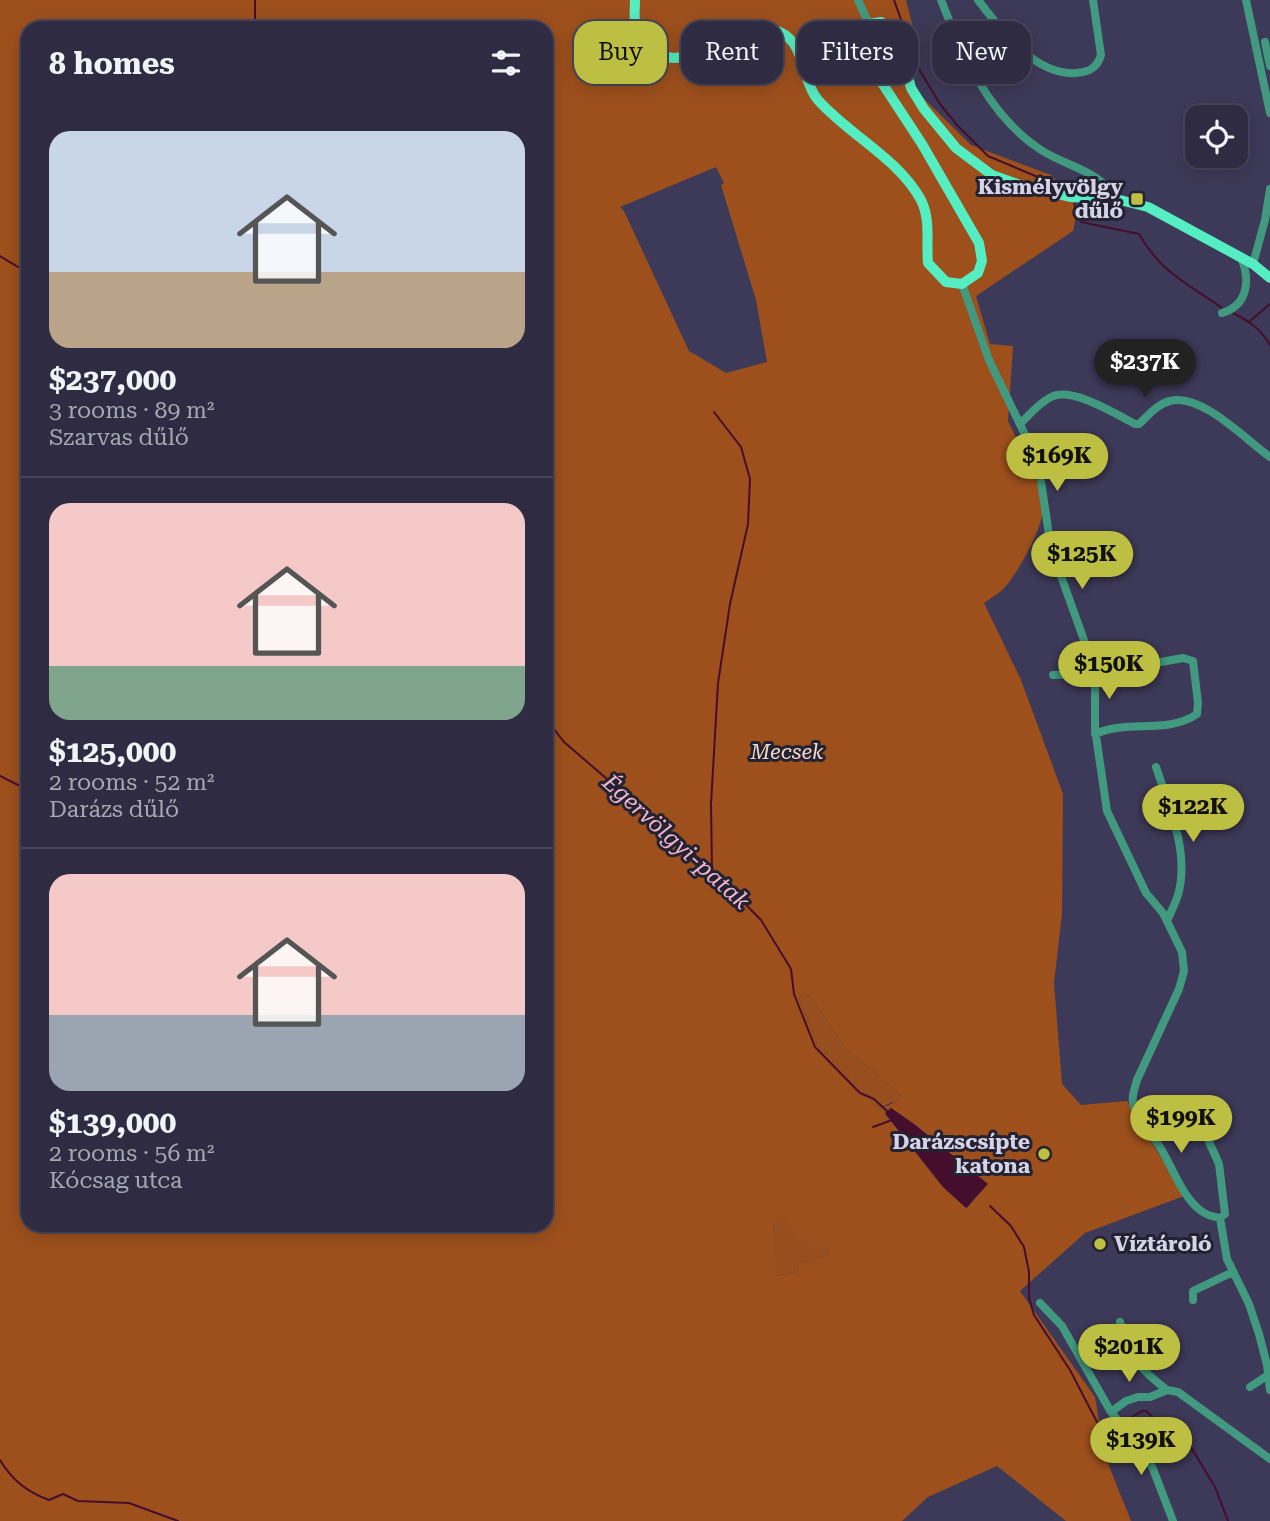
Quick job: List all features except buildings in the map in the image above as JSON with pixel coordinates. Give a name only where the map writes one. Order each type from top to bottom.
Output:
[{"type":"main road","points":[[635,0],[634,21],[639,35],[646,45],[664,56],[683,57],[727,34],[744,29],[773,30],[790,38],[798,49],[817,98],[895,169],[918,195],[928,223],[929,265],[946,282],[962,284],[978,273],[982,261],[979,243],[922,144],[883,84]]},
{"type":"main road","points":[[910,84],[940,130],[971,160],[992,175],[1070,197],[1116,199],[1148,207],[1241,257],[1270,278]]},
{"type":"street","points":[[858,0],[868,21]]},
{"type":"street","points":[[941,0],[962,52],[978,81],[1008,123],[1042,151],[1102,181],[1116,199]]},
{"type":"street","points":[[978,0],[997,25],[1031,58],[1048,68],[1065,73],[1093,69],[1099,62],[1101,55],[1093,0]]},
{"type":"street","points":[[1246,0],[1270,113]]},
{"type":"street","points":[[1265,42],[1270,66]]},
{"type":"street","points":[[1253,264],[1270,189]]},
{"type":"street","points":[[1223,313],[1230,311],[1247,290],[1241,257]]},
{"type":"street","points":[[962,284],[989,359],[1021,423],[1040,475],[1051,548],[1095,674],[1095,734],[1107,811],[1146,893],[1167,920],[1182,952],[1182,978],[1137,1080],[1133,1104],[1141,1122],[1159,1145],[1186,1194],[1199,1209],[1211,1217],[1220,1218]]},
{"type":"street","points":[[1021,423],[1054,395],[1077,396],[1135,424],[1139,424],[1157,407],[1171,400],[1180,400],[1204,407],[1270,457]]},
{"type":"street","points":[[1053,675],[1095,674],[1183,658],[1193,661],[1197,714],[1188,720],[1165,726],[1116,727],[1095,734]]},
{"type":"street","points":[[1156,767],[1179,838],[1181,882],[1178,897],[1167,920]]},
{"type":"street","points":[[1205,1133],[1219,1164],[1224,1214],[1220,1218]]},
{"type":"street","points":[[1220,1218],[1227,1259],[1249,1304],[1269,1361],[1270,1390]]},
{"type":"street","points":[[1193,1300],[1194,1291],[1233,1272]]},
{"type":"street","points":[[1040,1303],[1062,1326],[1111,1412],[1140,1446],[1153,1469],[1173,1521]]},
{"type":"street","points":[[1143,1369],[1132,1339],[1120,1322],[1130,1354],[1143,1369],[1167,1390],[1178,1392],[1270,1459]]},
{"type":"street","points":[[1250,1387],[1268,1376]]},
{"type":"street","points":[[1111,1412],[1126,1401],[1150,1397],[1167,1390]]},
{"type":"shaded area","points":[[802,993],[811,997],[845,1047],[902,1096],[896,1102],[879,1109],[817,1044],[799,999]]},
{"type":"shaded area","points":[[891,1108],[988,1184],[966,1208],[943,1187],[885,1113]]},
{"type":"shaded area","points":[[773,1220],[790,1220],[829,1245],[829,1254],[812,1261],[797,1262],[798,1272],[776,1276]]},
{"type":"green space","name":"Mecsek","points":[[0,0],[906,0],[911,21],[797,21],[797,84],[909,84],[971,145],[1051,175],[1078,207],[1073,231],[976,296],[990,344],[1013,346],[1008,421],[1043,494],[1044,504],[1033,542],[1019,567],[1004,589],[984,603],[1021,680],[1063,794],[1062,914],[1054,983],[1062,1084],[1081,1105],[1127,1101],[1184,1196],[1085,1233],[1020,1291],[1095,1397],[1105,1456],[1131,1521],[1066,1521],[997,1466],[928,1497],[902,1521],[0,1521]],"holes":[[[716,167],[724,183],[721,185],[756,300],[767,362],[726,373],[689,351],[620,207]],[[802,993],[811,997],[845,1047],[902,1096],[896,1102],[879,1109],[817,1044],[799,999]],[[891,1108],[987,1184],[967,1208],[943,1187],[885,1114]],[[773,1220],[789,1220],[795,1237],[829,1245],[829,1254],[812,1261],[797,1262],[798,1272],[777,1276]]]},
{"type":"waterway","points":[[255,0],[255,21]]},
{"type":"waterway","points":[[894,0],[903,25],[913,35],[916,64],[940,104],[957,125],[988,156],[1059,186]]},
{"type":"waterway","points":[[1074,204],[1081,222],[1139,234],[1166,268],[1222,308]]},
{"type":"waterway","name":"Égervölgyi-patak","points":[[0,256],[21,269]]},
{"type":"waterway","points":[[1250,321],[1270,304]]},
{"type":"waterway","points":[[1233,313],[1254,326],[1270,345]]},
{"type":"waterway","points":[[712,870],[711,804],[718,683],[730,604],[748,524],[750,479],[741,447],[714,412]]},
{"type":"waterway","name":"Égervölgyi-patak","points":[[553,728],[564,742],[621,791],[654,827],[672,843],[687,849],[704,862],[761,920],[791,969],[794,994],[815,1047],[860,1093],[874,1099],[888,1112]]},
{"type":"waterway","points":[[0,776],[21,786]]},
{"type":"waterway","points":[[873,1127],[892,1120]]},
{"type":"waterway","name":"Égervölgyi-patak","points":[[990,1206],[1011,1226],[1024,1247],[1029,1272],[1029,1298],[1034,1315],[1070,1370],[1097,1422],[1106,1428],[1116,1425]]},
{"type":"waterway","name":"Égervölgyi-patak","points":[[1125,1421],[1146,1411],[1168,1431],[1189,1444],[1215,1487],[1228,1521]]},
{"type":"waterway","points":[[0,1460],[21,1484],[49,1500],[63,1494],[78,1501],[129,1503],[178,1521]]},
{"type":"place","name":"Kismélyvölgy dűlő","points":[[1137,199]]},
{"type":"place","name":"Darázscsípte katona","points":[[1044,1154]]},
{"type":"place","name":"Víztároló","points":[[1100,1244]]}]
